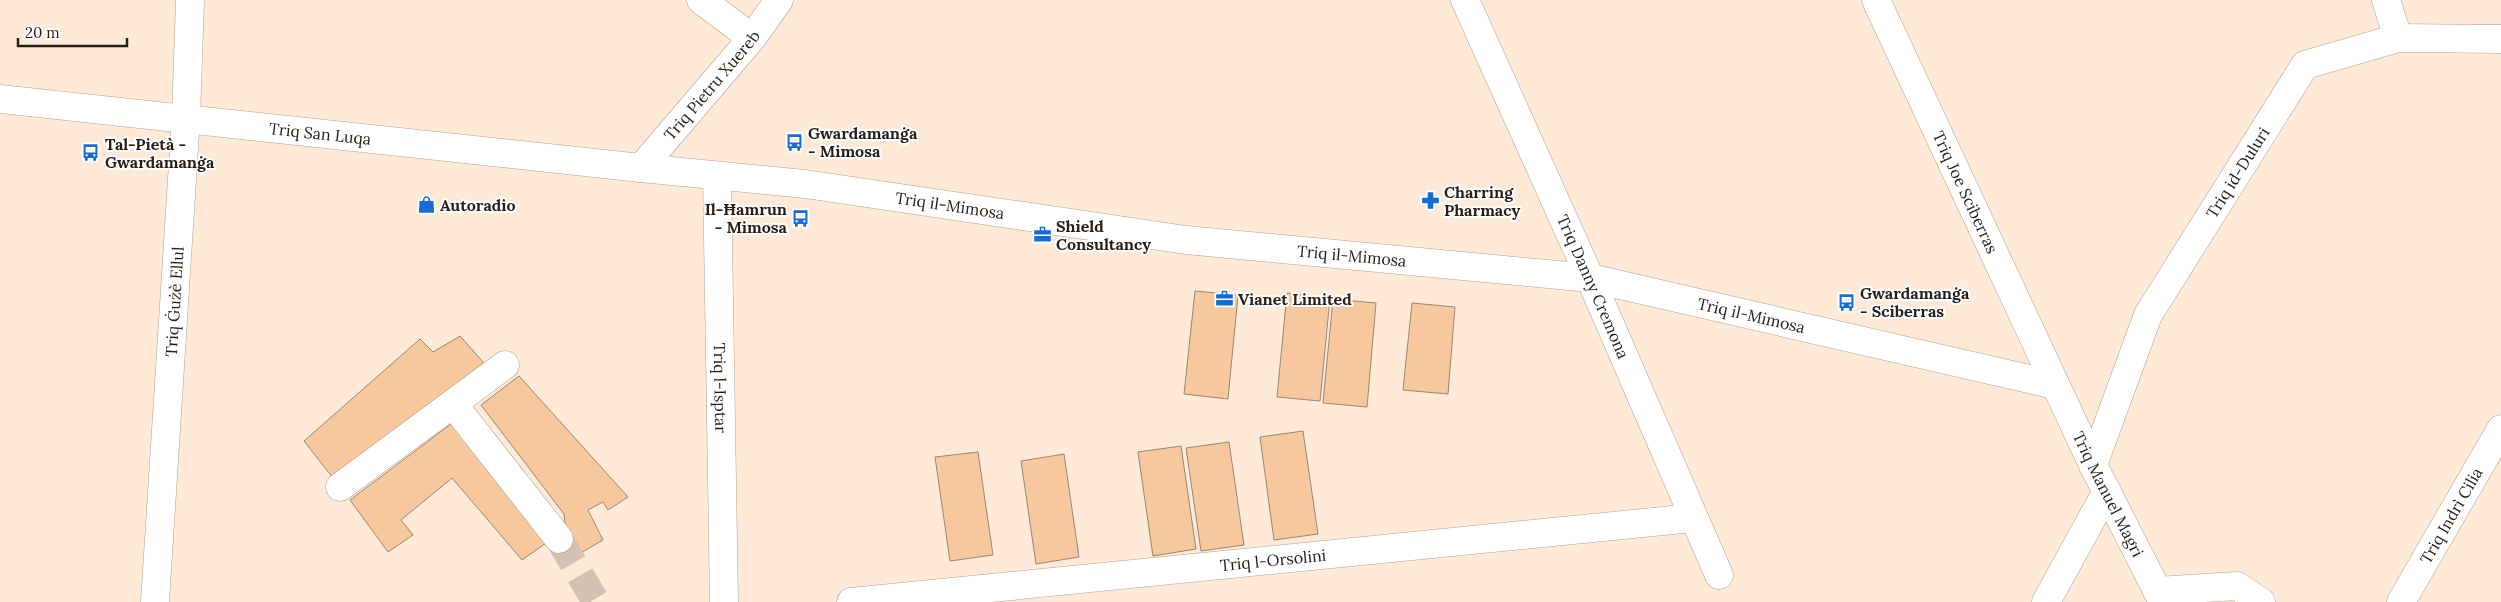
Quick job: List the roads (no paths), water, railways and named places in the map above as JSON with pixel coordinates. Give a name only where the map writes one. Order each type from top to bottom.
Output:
[{"type":"street","name":"Triq Ġużè Ellul","points":[[155,602],[186,117],[190,0]]},
{"type":"street","points":[[701,0],[752,38]]},
{"type":"street","name":"Triq Pietru Xuereb","points":[[641,168],[752,38],[779,0]]},
{"type":"street","name":"Triq Danny Cremona","points":[[1465,0],[1590,278],[1718,575]]},
{"type":"street","name":"Triq Joe Sciberras","points":[[1876,0],[2055,385]]},
{"type":"street","points":[[2386,0],[2398,38]]},
{"type":"street","name":"Triq id-Duluri","points":[[2093,465],[2148,314],[2306,65],[2398,38],[2501,39]]},
{"type":"street","name":"Triq San Luqa","points":[[0,99],[186,117],[641,168]]},
{"type":"street","name":"Triq il-Mimosa","points":[[641,168],[805,184],[1186,240],[1590,278],[2055,385]]},
{"type":"street","name":"Triq l-Isptar","points":[[717,176],[724,602]]},
{"type":"street","points":[[340,488],[505,365]]},
{"type":"street","name":"Triq Manuel Magri","points":[[2055,385],[2093,465],[2160,596]]},
{"type":"street","points":[[453,404],[558,539]]},
{"type":"street","name":"Triq Indrì Cilia","points":[[2401,602],[2501,430]]},
{"type":"street","points":[[2046,602],[2107,491]]},
{"type":"street","name":"Triq l-Orsolini","points":[[852,602],[1693,518]]},
{"type":"street","points":[[2160,596],[2237,586],[2261,602]]},
{"type":"tunnel","points":[[559,539],[596,602]]},
{"type":"place","name":"Gwardamanġa - Mimosa","points":[[794,142]]},
{"type":"place","name":"Tal-Pietà - Gwardamanġa","points":[[91,153]]},
{"type":"place","name":"Charring Pharmacy","points":[[1430,201]]},
{"type":"place","name":"Autoradio","points":[[426,205]]},
{"type":"place","name":"Il-Ħamrun - Mimosa","points":[[801,218]]},
{"type":"place","name":"Shield Consultancy","points":[[1042,235]]},
{"type":"place","name":"Vianet Limited","points":[[1224,299]]},
{"type":"place","name":"Gwardamanġa - Sciberras","points":[[1846,302]]}]
